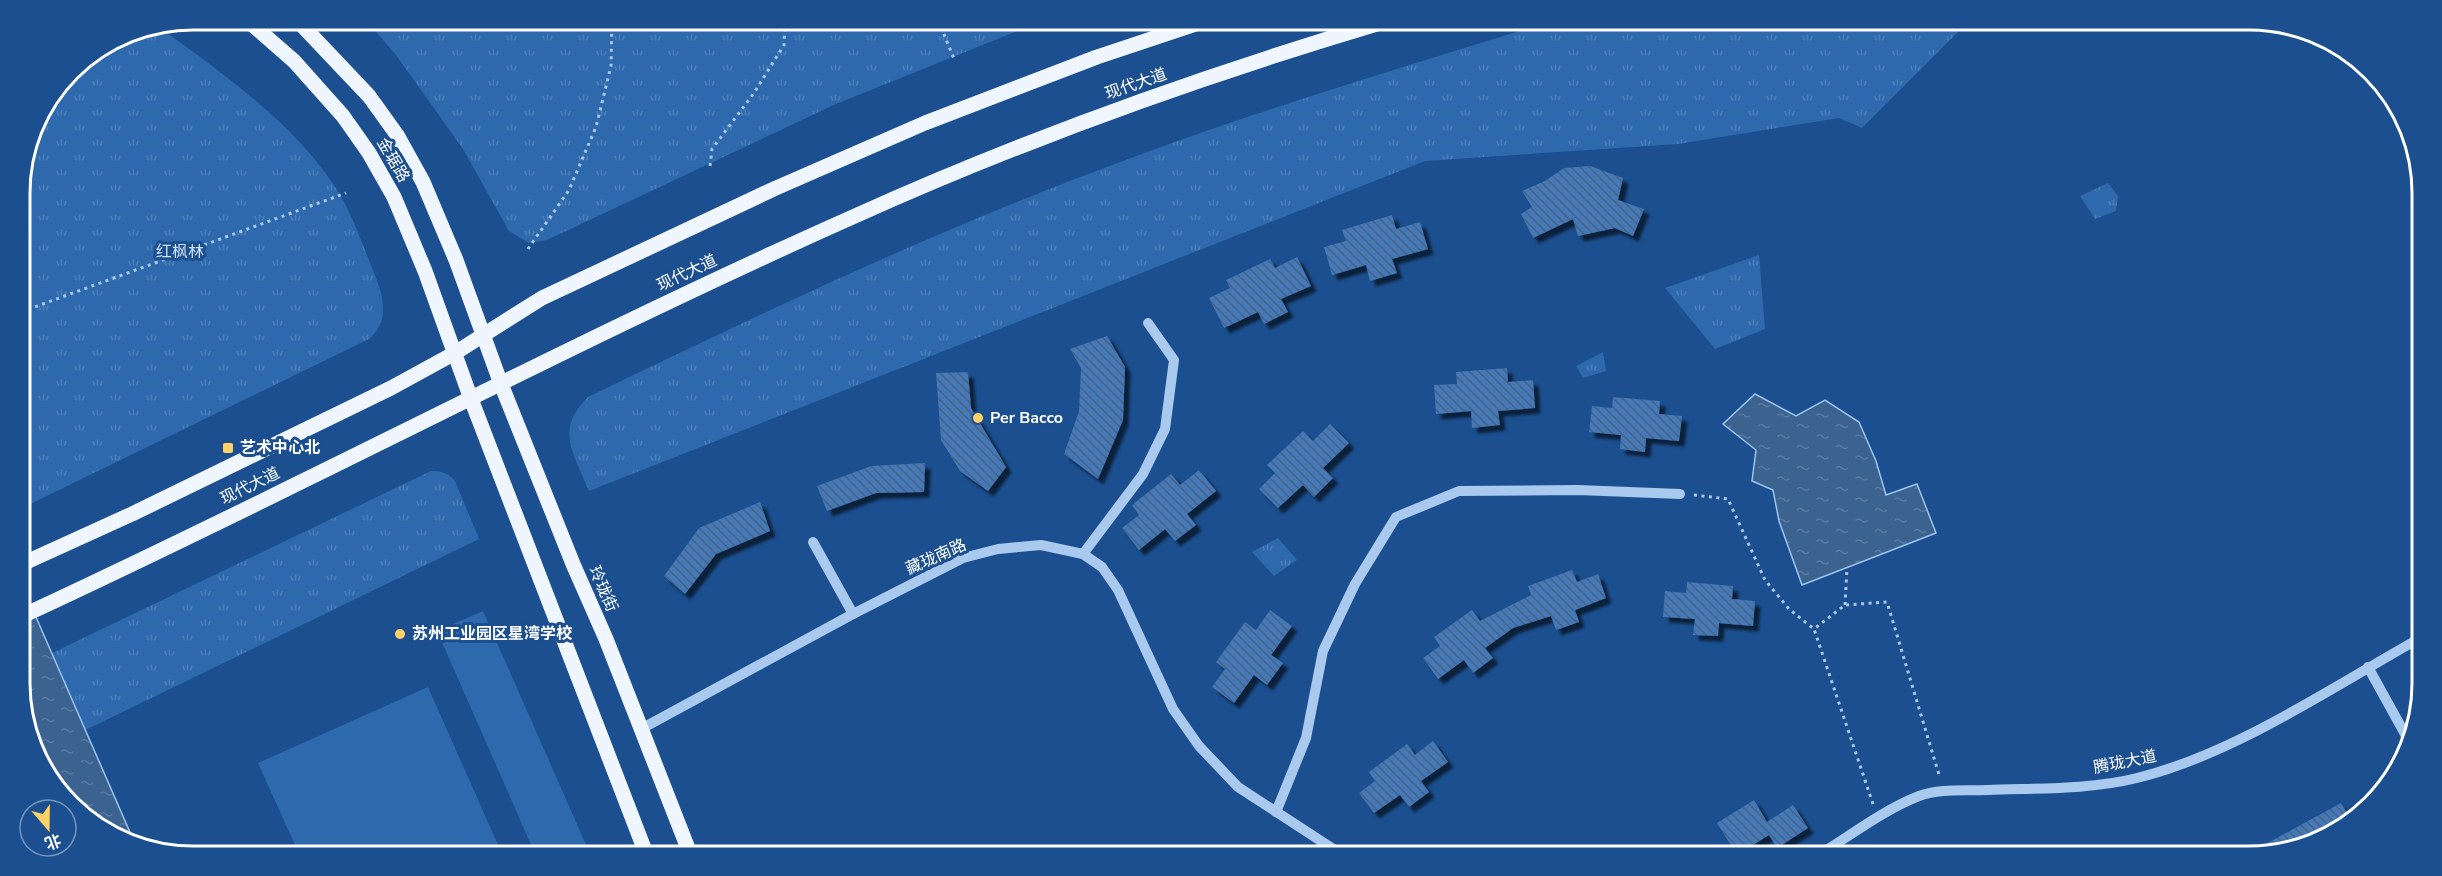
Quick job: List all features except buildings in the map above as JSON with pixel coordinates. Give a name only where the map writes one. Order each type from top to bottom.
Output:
[{"type":"main road","name":"金琚路","points":[[258,30],[294,61],[325,95],[369,153],[394,197],[416,245],[455,353]]},
{"type":"main road","name":"金琚路","points":[[306,30],[369,96],[409,156],[446,233],[483,336]]},
{"type":"main road","name":"现代大道","points":[[30,560],[143,509],[391,388],[455,353],[542,298],[846,157],[1097,57],[1178,30]]},
{"type":"main road","name":"现代大道","points":[[30,612],[773,253],[1023,145],[1271,57],[1358,30]]},
{"type":"main road","name":"玲珑街","points":[[483,336],[687,846]]},
{"type":"main road","points":[[455,353],[643,846]]},
{"type":"street","points":[[1083,554],[1143,474],[1165,429],[1174,360],[1148,323]]},
{"type":"street","points":[[1276,812],[1306,738],[1323,651],[1355,584],[1396,517],[1459,491],[1578,490],[1680,494]]},
{"type":"street","points":[[813,542],[853,614]]},
{"type":"street","name":"藏珑南路","points":[[641,729],[853,614],[963,558],[998,549],[1041,545],[1083,554],[1102,567],[1119,590],[1173,709],[1199,746],[1238,787],[1329,846]]},
{"type":"street","name":"腾珑大道","points":[[1833,846],[1877,818],[1920,796],[1944,791],[2073,787],[2134,778],[2179,766],[2221,748],[2412,643]]},
{"type":"street","points":[[2368,668],[2404,732]]},
{"type":"path","points":[[528,249],[569,190],[596,127],[611,66],[612,30]]},
{"type":"path","points":[[710,166],[712,149],[754,93],[784,45],[785,30]]},
{"type":"path","points":[[942,30],[955,61]]},
{"type":"path","points":[[30,309],[346,193]]},
{"type":"path","points":[[1680,494],[1728,499],[1766,580],[1789,609],[1814,629],[1877,818]]},
{"type":"path","points":[[1845,604],[1846,568]]},
{"type":"path","points":[[1814,629],[1845,604],[1887,602],[1944,791]]},
{"type":"green space","points":[[375,30],[1020,30],[836,104],[547,240],[529,243],[509,231],[463,149],[396,55]]},
{"type":"green space","points":[[1522,30],[1960,30],[1862,128],[1839,118],[1678,144],[1425,161],[589,491],[573,454],[569,431],[578,409],[588,397],[853,272],[987,214],[1176,142],[1392,70]]},
{"type":"green space","name":"红枫林","points":[[165,32],[262,106],[284,126],[323,169],[349,211],[382,296],[381,323],[369,339],[30,504],[31,172],[47,121],[70,86],[94,64],[112,52],[131,42]]},
{"type":"green space","points":[[2108,183],[2118,196],[2116,211],[2095,219],[2080,196]]},
{"type":"green space","points":[[1759,255],[1765,329],[1715,349],[1665,288]]},
{"type":"green space","points":[[1603,352],[1606,371],[1583,378],[1576,366]]},
{"type":"green space","points":[[431,471],[444,473],[455,481],[479,539],[45,750],[33,715],[30,664]]},
{"type":"green space","points":[[1278,538],[1297,560],[1274,576],[1252,552]]},
{"type":"green space","points":[[483,611],[587,846],[532,846],[437,631]]},
{"type":"green space","points":[[428,687],[499,846],[295,846],[258,763]]},
{"type":"water","points":[[1755,394],[1796,416],[1825,400],[1859,422],[1876,461],[1886,495],[1917,484],[1936,533],[1802,585],[1779,521],[1773,490],[1752,481],[1756,450],[1723,424]]},
{"type":"water","points":[[30,603],[130,833],[86,806],[70,790],[58,773],[39,735],[33,715],[30,683]]},
{"type":"place","name":"Per Bacco","points":[[978,418]]},
{"type":"place","name":"艺术中心北","points":[[228,448]]},
{"type":"place","name":"苏州工业园区星湾学校","points":[[400,634]]}]
